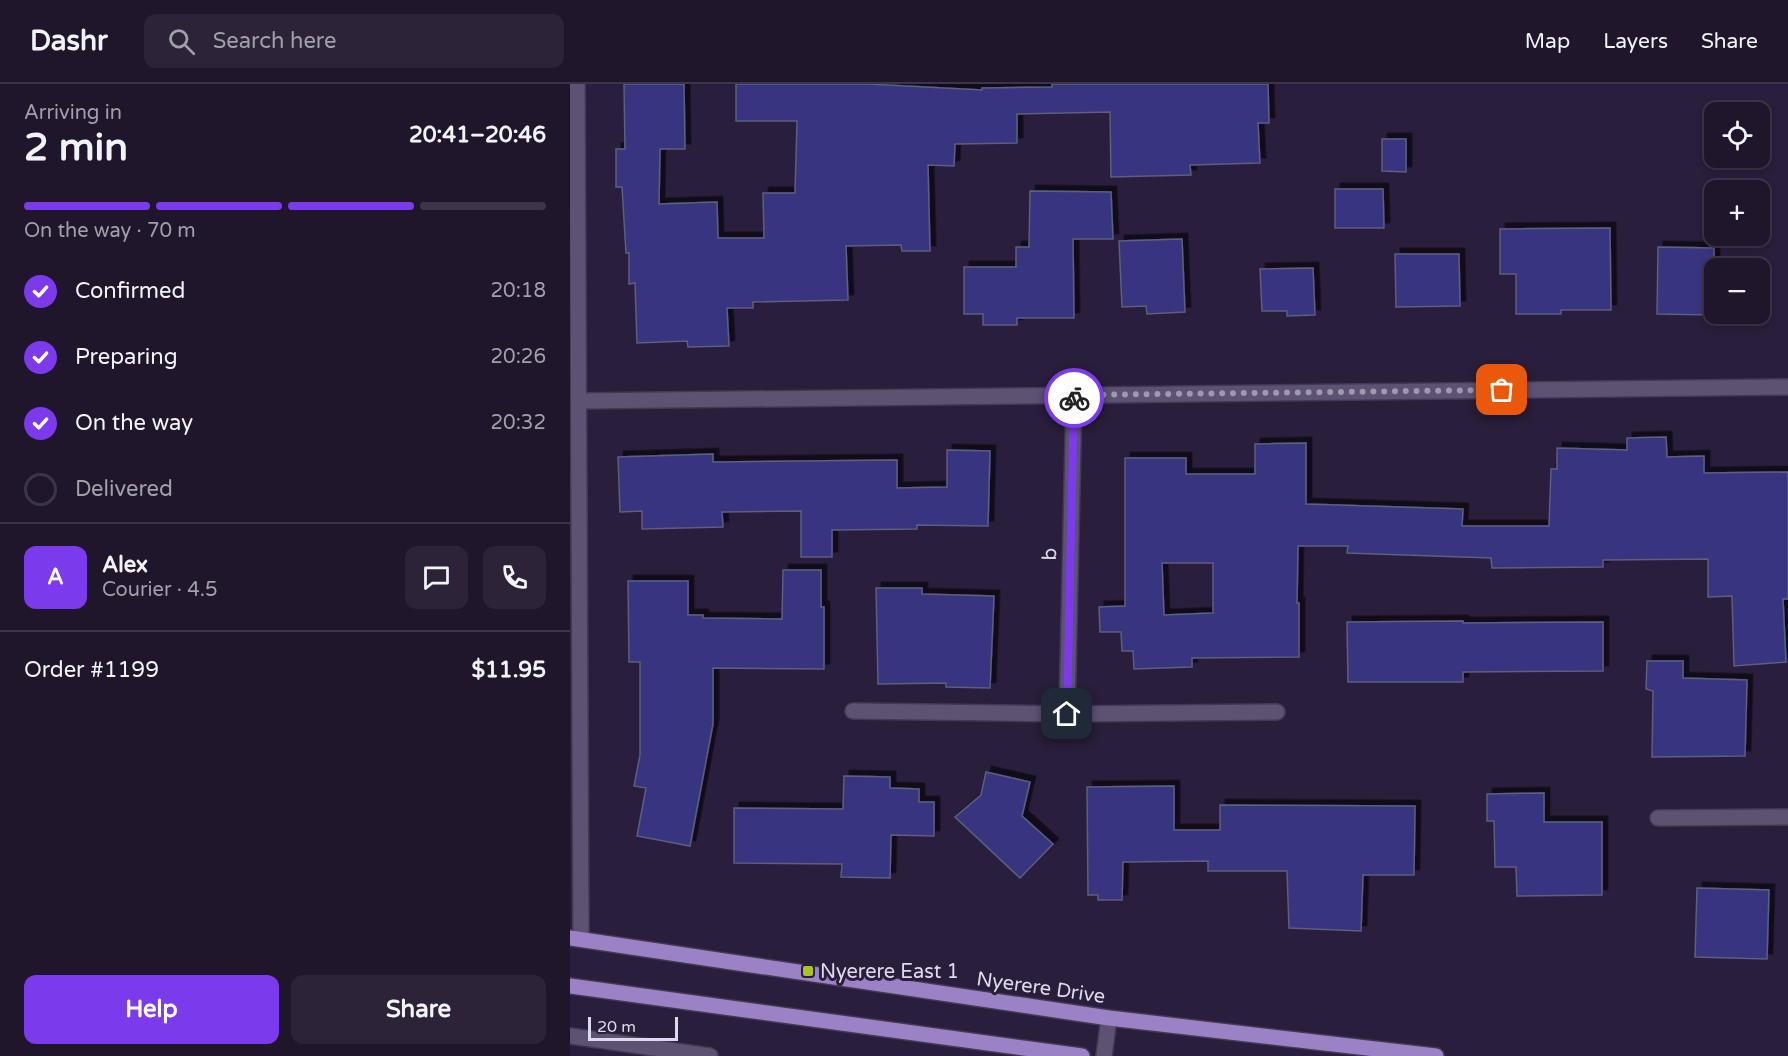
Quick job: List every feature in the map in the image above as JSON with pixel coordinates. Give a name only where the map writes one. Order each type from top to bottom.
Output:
[{"type":"main road","name":"Nyerere Drive","points":[[576,939],[1109,1018],[1436,1056]]},
{"type":"main road","points":[[570,986],[1082,1056]]},
{"type":"street","points":[[576,939],[578,84]]},
{"type":"street","points":[[579,401],[1788,387]]},
{"type":"street","name":"b","points":[[1067,714],[1074,395]]},
{"type":"street","points":[[853,711],[1067,714],[1277,712]]},
{"type":"street","points":[[1658,818],[1788,817]]},
{"type":"street","points":[[1104,1056],[1109,1018]]},
{"type":"street","points":[[570,1036],[710,1056]]},
{"type":"building","points":[[624,84],[684,84],[685,149],[660,149],[659,204],[717,202],[718,238],[764,238],[763,193],[795,193],[797,121],[736,121],[736,84],[868,84],[982,90],[982,88],[1052,87],[1052,84],[1268,84],[1269,123],[1258,123],[1260,163],[1190,165],[1191,175],[1111,177],[1110,112],[1017,114],[1017,143],[955,144],[954,166],[928,165],[930,251],[902,251],[901,245],[846,246],[848,300],[753,302],[753,308],[727,308],[729,346],[688,347],[687,341],[637,343],[635,283],[629,284],[629,253],[626,253],[622,187],[616,187],[616,149],[625,149]]},
{"type":"building","points":[[1382,139],[1406,139],[1406,172],[1382,171]]},
{"type":"building","points":[[1335,189],[1383,189],[1384,228],[1335,228]]},
{"type":"building","points":[[1030,191],[1111,192],[1113,239],[1073,239],[1074,318],[1017,318],[1017,325],[983,325],[983,314],[964,314],[964,267],[1016,267],[1016,247],[1029,247]]},
{"type":"building","points":[[1610,228],[1611,310],[1561,310],[1561,314],[1516,314],[1516,274],[1500,274],[1500,229]]},
{"type":"building","points":[[1182,239],[1185,312],[1147,314],[1146,306],[1122,307],[1119,241]]},
{"type":"building","points":[[1658,247],[1714,248],[1714,258],[1704,258],[1704,315],[1657,314]]},
{"type":"building","points":[[1395,254],[1459,254],[1460,306],[1396,307]]},
{"type":"building","points":[[1313,268],[1315,315],[1287,316],[1287,311],[1262,311],[1260,269]]},
{"type":"building","points":[[1666,437],[1667,457],[1704,456],[1704,473],[1788,472],[1788,599],[1783,599],[1786,662],[1734,666],[1732,596],[1708,597],[1708,559],[1603,560],[1603,567],[1492,568],[1491,558],[1347,553],[1348,546],[1298,546],[1299,657],[1192,658],[1192,667],[1134,669],[1133,651],[1122,651],[1121,632],[1100,632],[1099,607],[1125,606],[1125,458],[1186,458],[1186,474],[1255,474],[1255,444],[1306,443],[1306,504],[1463,509],[1462,526],[1549,526],[1551,469],[1557,469],[1557,448],[1627,450],[1627,438]],"holes":[[[1162,563],[1213,563],[1213,613],[1164,615]]]},
{"type":"building","points":[[947,450],[990,451],[988,526],[917,525],[917,529],[832,530],[832,557],[801,557],[801,511],[722,512],[723,527],[642,529],[642,511],[620,512],[618,457],[713,454],[713,462],[897,460],[897,488],[947,487]]},
{"type":"building","points":[[783,570],[821,570],[821,607],[824,607],[824,669],[713,668],[713,724],[690,846],[637,836],[646,788],[634,786],[640,755],[640,662],[629,662],[628,581],[688,581],[688,615],[703,615],[703,618],[782,619]]},
{"type":"building","points":[[876,588],[922,588],[922,594],[994,596],[990,688],[946,687],[946,683],[878,684]]},
{"type":"building","points":[[1463,621],[1463,623],[1603,622],[1603,671],[1463,672],[1463,682],[1348,682],[1347,622]]},
{"type":"building","points":[[1647,661],[1683,661],[1683,678],[1747,680],[1745,756],[1652,757],[1653,691],[1646,689]]},
{"type":"building","points":[[986,772],[1030,782],[1022,816],[1053,844],[1020,878],[955,817],[981,795]]},
{"type":"building","points":[[844,776],[890,777],[890,788],[919,789],[919,802],[934,802],[934,836],[891,835],[890,878],[841,877],[842,864],[734,863],[734,808],[843,809]]},
{"type":"building","points":[[1174,786],[1174,830],[1220,830],[1220,805],[1415,806],[1414,875],[1363,875],[1361,931],[1289,928],[1287,871],[1208,871],[1208,861],[1123,862],[1122,900],[1098,900],[1098,895],[1088,895],[1087,787]]},
{"type":"building","points":[[1544,793],[1544,822],[1602,822],[1602,895],[1517,896],[1516,867],[1495,867],[1494,821],[1487,821],[1487,794]]},
{"type":"building","points":[[1697,888],[1769,890],[1767,959],[1695,957]]},
{"type":"way so far","points":[[1074,398],[1074,395],[1502,390]]},
{"type":"place","name":"Nyerere East 1","points":[[808,971]]},
{"type":"route","points":[[1067,714],[1074,398]]}]
